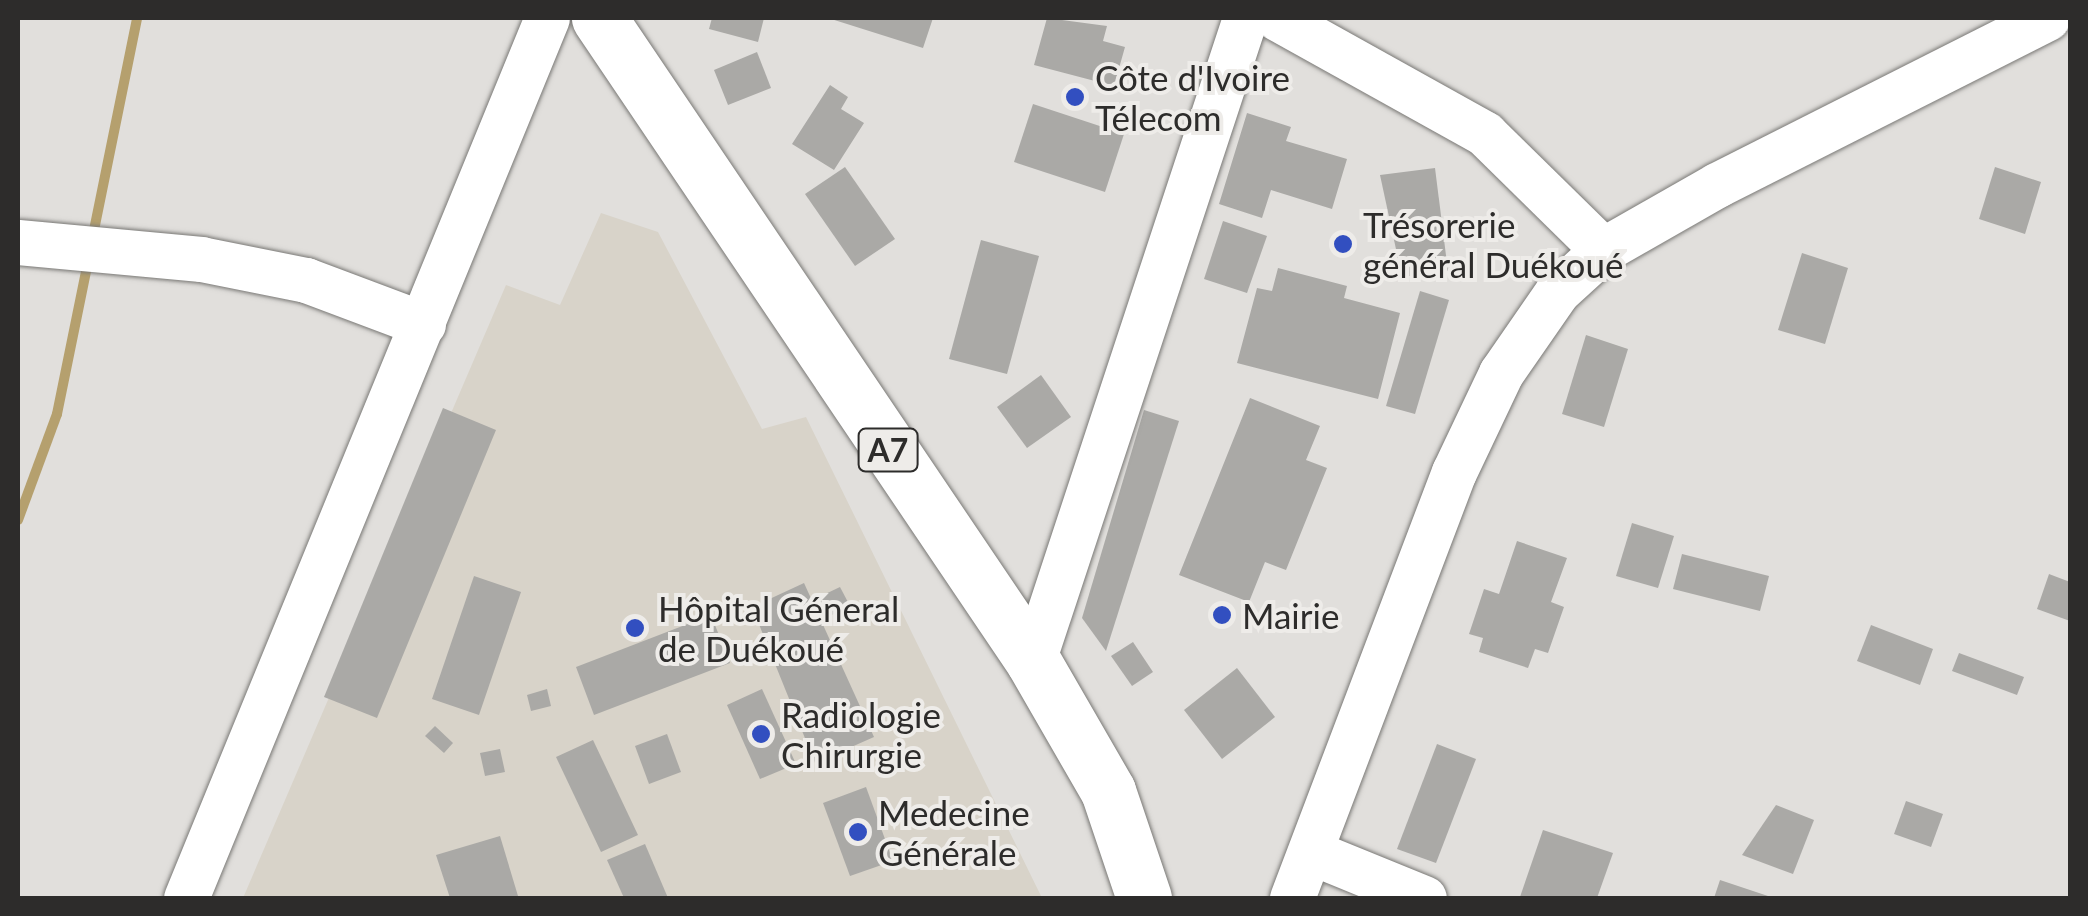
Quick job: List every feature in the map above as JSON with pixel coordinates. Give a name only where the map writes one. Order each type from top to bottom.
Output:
[{"type":"highway","name":"A7","points":[[599,18],[1033,660],[1108,791],[1144,898]]},
{"type":"street","points":[[186,898],[547,18]]},
{"type":"street","points":[[1033,660],[1245,18]]},
{"type":"street","points":[[1277,18],[1485,134],[1603,250]]},
{"type":"street","points":[[1292,898],[1501,373],[1557,292],[1603,250],[2047,18]]},
{"type":"street","points":[[18,242],[201,259],[306,280],[423,324]]},
{"type":"street","points":[[1310,852],[1424,898]]},
{"type":"shaded area","name":"Hôpital Géneral de Duékoué","points":[[601,213],[658,232],[762,429],[806,417],[1042,898],[243,898],[506,285],[560,305]]},
{"type":"building","points":[[712,18],[764,18],[758,42],[709,29]]},
{"type":"building","points":[[828,18],[933,18],[923,48]]},
{"type":"building","points":[[1047,18],[1107,26],[1103,41],[1125,47],[1114,86],[1034,65]]},
{"type":"building","points":[[757,52],[771,88],[728,105],[714,70]]},
{"type":"building","points":[[830,85],[848,97],[841,109],[864,123],[834,170],[792,144]]},
{"type":"building","points":[[1033,104],[1124,134],[1105,192],[1014,162]]},
{"type":"building","points":[[1247,113],[1291,127],[1286,141],[1347,159],[1332,209],[1271,190],[1262,218],[1219,204]]},
{"type":"building","points":[[845,167],[895,239],[855,266],[805,194]]},
{"type":"building","points":[[1995,167],[2041,182],[2025,234],[1979,219]]},
{"type":"building","points":[[1435,168],[1448,271],[1402,277],[1380,175]]},
{"type":"building","points":[[1223,221],[1267,236],[1247,293],[1204,279]]},
{"type":"building","points":[[981,240],[1039,256],[1007,374],[949,359]]},
{"type":"building","points":[[1802,253],[1848,268],[1825,344],[1778,330]]},
{"type":"building","points":[[1278,268],[1347,286],[1344,298],[1400,313],[1378,399],[1237,363],[1257,288],[1272,291]]},
{"type":"building","points":[[1420,291],[1449,300],[1415,414],[1386,406]]},
{"type":"building","points":[[1586,335],[1628,349],[1604,427],[1562,414]]},
{"type":"building","points":[[1041,375],[1071,417],[1027,448],[997,407]]},
{"type":"building","points":[[1250,398],[1320,426],[1306,460],[1327,468],[1286,570],[1265,562],[1249,602],[1179,575]]},
{"type":"building","points":[[443,408],[496,430],[377,718],[324,697]]},
{"type":"building","points":[[1144,410],[1179,421],[1106,651],[1082,618]]},
{"type":"building","points":[[1632,523],[1674,536],[1658,588],[1616,576]]},
{"type":"building","points":[[1517,541],[1567,558],[1551,602],[1564,607],[1548,653],[1535,649],[1528,668],[1479,652],[1483,638],[1469,634],[1484,589],[1499,594]]},
{"type":"building","points":[[1682,554],[1769,576],[1760,611],[1673,589]]},
{"type":"building","points":[[2049,574],[2070,582],[2070,621],[2037,609]]},
{"type":"building","points":[[474,576],[521,592],[479,715],[432,699]]},
{"type":"building","points":[[804,583],[874,737],[815,763],[752,607]]},
{"type":"building","points":[[840,587],[850,606],[828,617],[819,597]]},
{"type":"building","points":[[711,615],[730,663],[594,715],[576,667]]},
{"type":"building","points":[[1871,625],[1933,649],[1920,685],[1857,661]]},
{"type":"building","points":[[1133,642],[1153,672],[1132,686],[1111,656]]},
{"type":"building","points":[[1959,653],[2024,677],[2017,695],[1952,671]]},
{"type":"building","points":[[1237,668],[1275,717],[1222,759],[1184,710]]},
{"type":"building","points":[[547,689],[551,706],[531,711],[527,695]]},
{"type":"building","name":"Radiologie Chirurgie","points":[[762,689],[796,764],[760,779],[727,705]]},
{"type":"building","points":[[435,726],[453,743],[444,753],[425,736]]},
{"type":"building","points":[[667,734],[681,772],[649,784],[635,746]]},
{"type":"building","points":[[593,740],[638,835],[601,852],[556,757]]},
{"type":"building","points":[[1437,744],[1476,759],[1436,863],[1397,849]]},
{"type":"building","points":[[500,749],[505,772],[485,776],[480,753]]},
{"type":"building","name":"Medecine Générale","points":[[866,787],[893,861],[850,876],[823,803]]},
{"type":"building","points":[[1906,801],[1943,814],[1931,847],[1894,834]]},
{"type":"building","points":[[1776,805],[1814,820],[1793,874],[1742,855]]},
{"type":"building","points":[[1543,830],[1613,853],[1597,898],[1520,897]]},
{"type":"building","points":[[500,836],[518,896],[450,898],[436,855]]},
{"type":"building","points":[[645,844],[668,898],[624,898],[607,860]]},
{"type":"building","points":[[1720,880],[1774,898],[1714,898]]},
{"type":"waterway","points":[[92,240],[137,18]]},
{"type":"waterway","points":[[18,520],[57,414],[88,261]]},
{"type":"place","name":"Côte d'Ivoire Télecom","points":[[1075,97]]},
{"type":"place","name":"Trésorerie général Duékoué","points":[[1343,244]]},
{"type":"place","name":"Mairie","points":[[1222,615]]},
{"type":"place","name":"Hôpital Géneral de Duékoué","points":[[635,628]]},
{"type":"place","name":"Radiologie Chirurgie","points":[[761,734]]},
{"type":"place","name":"Medecine Générale","points":[[858,832]]}]
